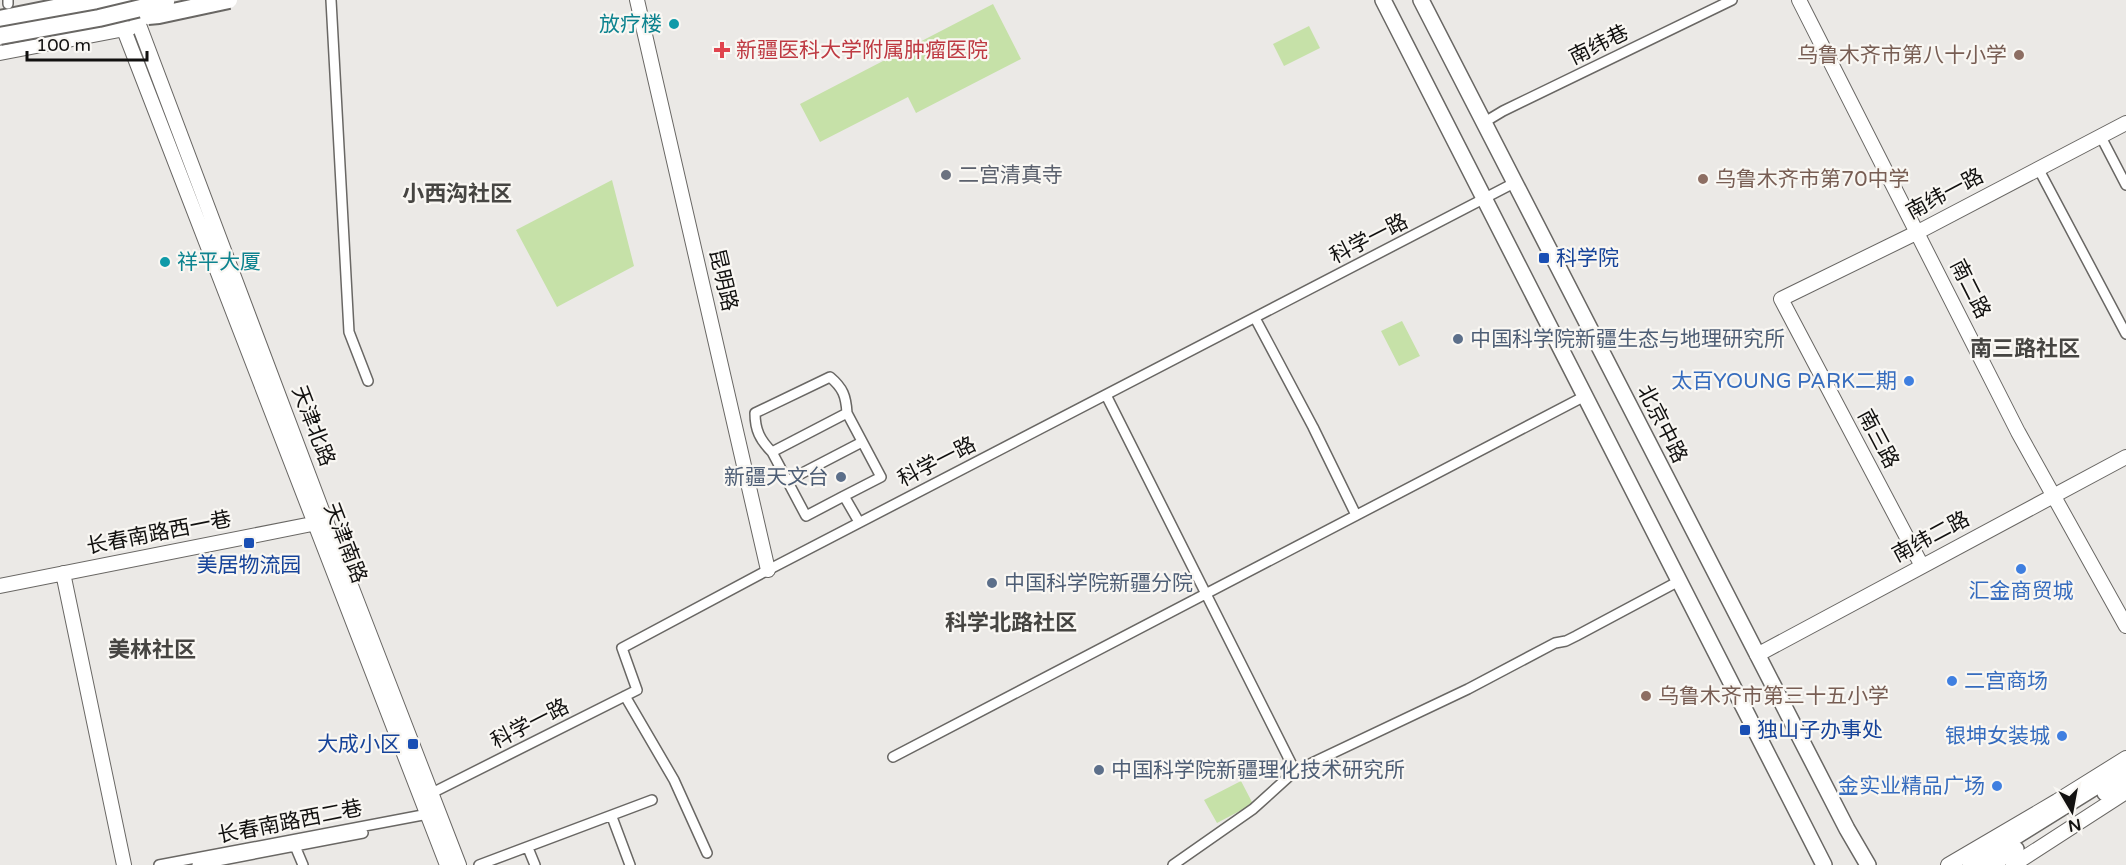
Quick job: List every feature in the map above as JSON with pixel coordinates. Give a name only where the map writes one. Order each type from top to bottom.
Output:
[{"type":"highway","points":[[57,8],[82,0]]},
{"type":"highway","points":[[5,7],[57,8],[94,0]]},
{"type":"highway","points":[[0,36],[99,18],[174,0]]},
{"type":"highway","points":[[99,18],[159,15],[229,0]]},
{"type":"main road","points":[[0,41],[121,23],[134,14],[189,0]]},
{"type":"main road","points":[[1383,0],[1824,865]]},
{"type":"main road","name":"北京中路","points":[[1421,0],[1757,655],[1868,865]]},
{"type":"main road","points":[[0,27],[32,22],[119,1]]},
{"type":"main road","points":[[1970,865],[2126,768]]},
{"type":"main road","points":[[1991,865],[2126,780]]},
{"type":"street","points":[[331,0],[349,332],[368,381]]},
{"type":"street","name":"昆明路","points":[[638,0],[768,570]]},
{"type":"street","name":"南纬巷","points":[[1483,123],[1503,111],[1732,0]]},
{"type":"street","name":"南二路","points":[[1799,0],[2013,421],[2126,626]]},
{"type":"street","name":"天津南路","points":[[119,1],[121,23],[388,694],[447,865]]},
{"type":"street","name":"天津北路","points":[[134,14],[321,523]]},
{"type":"street","points":[[0,54],[121,23]]},
{"type":"street","name":"南纬一路","points":[[1781,299],[1918,232],[2126,123]]},
{"type":"street","points":[[2100,135],[2126,185]]},
{"type":"street","points":[[2038,168],[2126,334]]},
{"type":"street","name":"科学一路","points":[[432,793],[637,690],[622,648],[859,522],[1514,183]]},
{"type":"street","name":"南三路","points":[[1781,299],[1922,566]]},
{"type":"street","points":[[1255,318],[1313,427],[1356,515]]},
{"type":"street","points":[[830,377],[840,385],[846,397],[847,413],[880,477],[806,516],[772,452],[762,442],[755,427],[755,413],[830,377]]},
{"type":"street","points":[[1106,395],[1295,771]]},
{"type":"street","points":[[893,757],[1585,396]]},
{"type":"street","points":[[772,452],[847,413]]},
{"type":"street","points":[[787,481],[862,442]]},
{"type":"street","name":"南纬二路","points":[[1757,655],[2126,457]]},
{"type":"street","points":[[844,496],[859,522]]},
{"type":"street","name":"长春南路西一巷","points":[[0,586],[321,523]]},
{"type":"street","points":[[63,573],[124,865]]},
{"type":"street","points":[[1173,865],[1253,809],[1295,771],[1468,689],[1555,643],[1566,641],[1679,580]]},
{"type":"street","points":[[388,694],[432,793],[459,865]]},
{"type":"street","points":[[625,696],[674,780],[707,853]]},
{"type":"street","points":[[1948,865],[2126,758]]},
{"type":"street","points":[[2013,865],[2126,792]]},
{"type":"street","points":[[479,865],[612,817],[652,800]]},
{"type":"street","name":"长春南路西二巷","points":[[197,865],[429,816]]},
{"type":"street","name":"长春南路西二巷","points":[[159,865],[429,816]]},
{"type":"street","points":[[612,817],[630,865]]},
{"type":"street","points":[[295,846],[303,865]]},
{"type":"street","points":[[528,848],[535,865]]},
{"type":"green space","points":[[993,4],[1021,59],[916,113],[908,97],[820,142],[800,104]]},
{"type":"green space","points":[[1309,26],[1320,48],[1284,66],[1273,44]]},
{"type":"green space","points":[[612,180],[634,266],[557,307],[516,230]]},
{"type":"green space","points":[[1402,321],[1420,356],[1399,366],[1381,331]]},
{"type":"green space","points":[[1241,781],[1253,804],[1217,823],[1204,800]]},
{"type":"place","name":"放疗楼","points":[[674,24]]},
{"type":"place","name":"新疆医科大学附属肿瘤医院","points":[[722,50]]},
{"type":"place","name":"乌鲁木齐市第八十小学","points":[[2019,55]]},
{"type":"place","name":"二宫清真寺","points":[[946,175]]},
{"type":"place","name":"乌鲁木齐市第70中学","points":[[1703,179]]},
{"type":"place","name":"科学院","points":[[1544,258]]},
{"type":"place","name":"祥平大厦","points":[[165,262]]},
{"type":"place","name":"中国科学院新疆生态与地理研究所","points":[[1458,339]]},
{"type":"place","name":"太百YOUNG PARK二期","points":[[1909,381]]},
{"type":"place","name":"新疆天文台","points":[[841,477]]},
{"type":"place","name":"美居物流园","points":[[249,543]]},
{"type":"place","name":"汇金商贸城","points":[[2021,569]]},
{"type":"place","name":"中国科学院新疆分院","points":[[992,583]]},
{"type":"place","name":"二宫商场","points":[[1952,681]]},
{"type":"place","name":"乌鲁木齐市第三十五小学","points":[[1646,696]]},
{"type":"place","name":"独山子办事处","points":[[1745,730]]},
{"type":"place","name":"银坤女装城","points":[[2062,736]]},
{"type":"place","name":"大成小区","points":[[413,744]]},
{"type":"place","name":"中国科学院新疆理化技术研究所","points":[[1099,770]]},
{"type":"place","name":"金实业精品广场","points":[[1997,786]]},
{"type":"district","name":"小西沟社区","points":[[457,194]]},
{"type":"district","name":"南三路社区","points":[[2025,349]]},
{"type":"district","name":"科学北路社区","points":[[1011,623]]},
{"type":"district","name":"美林社区","points":[[152,650]]}]
